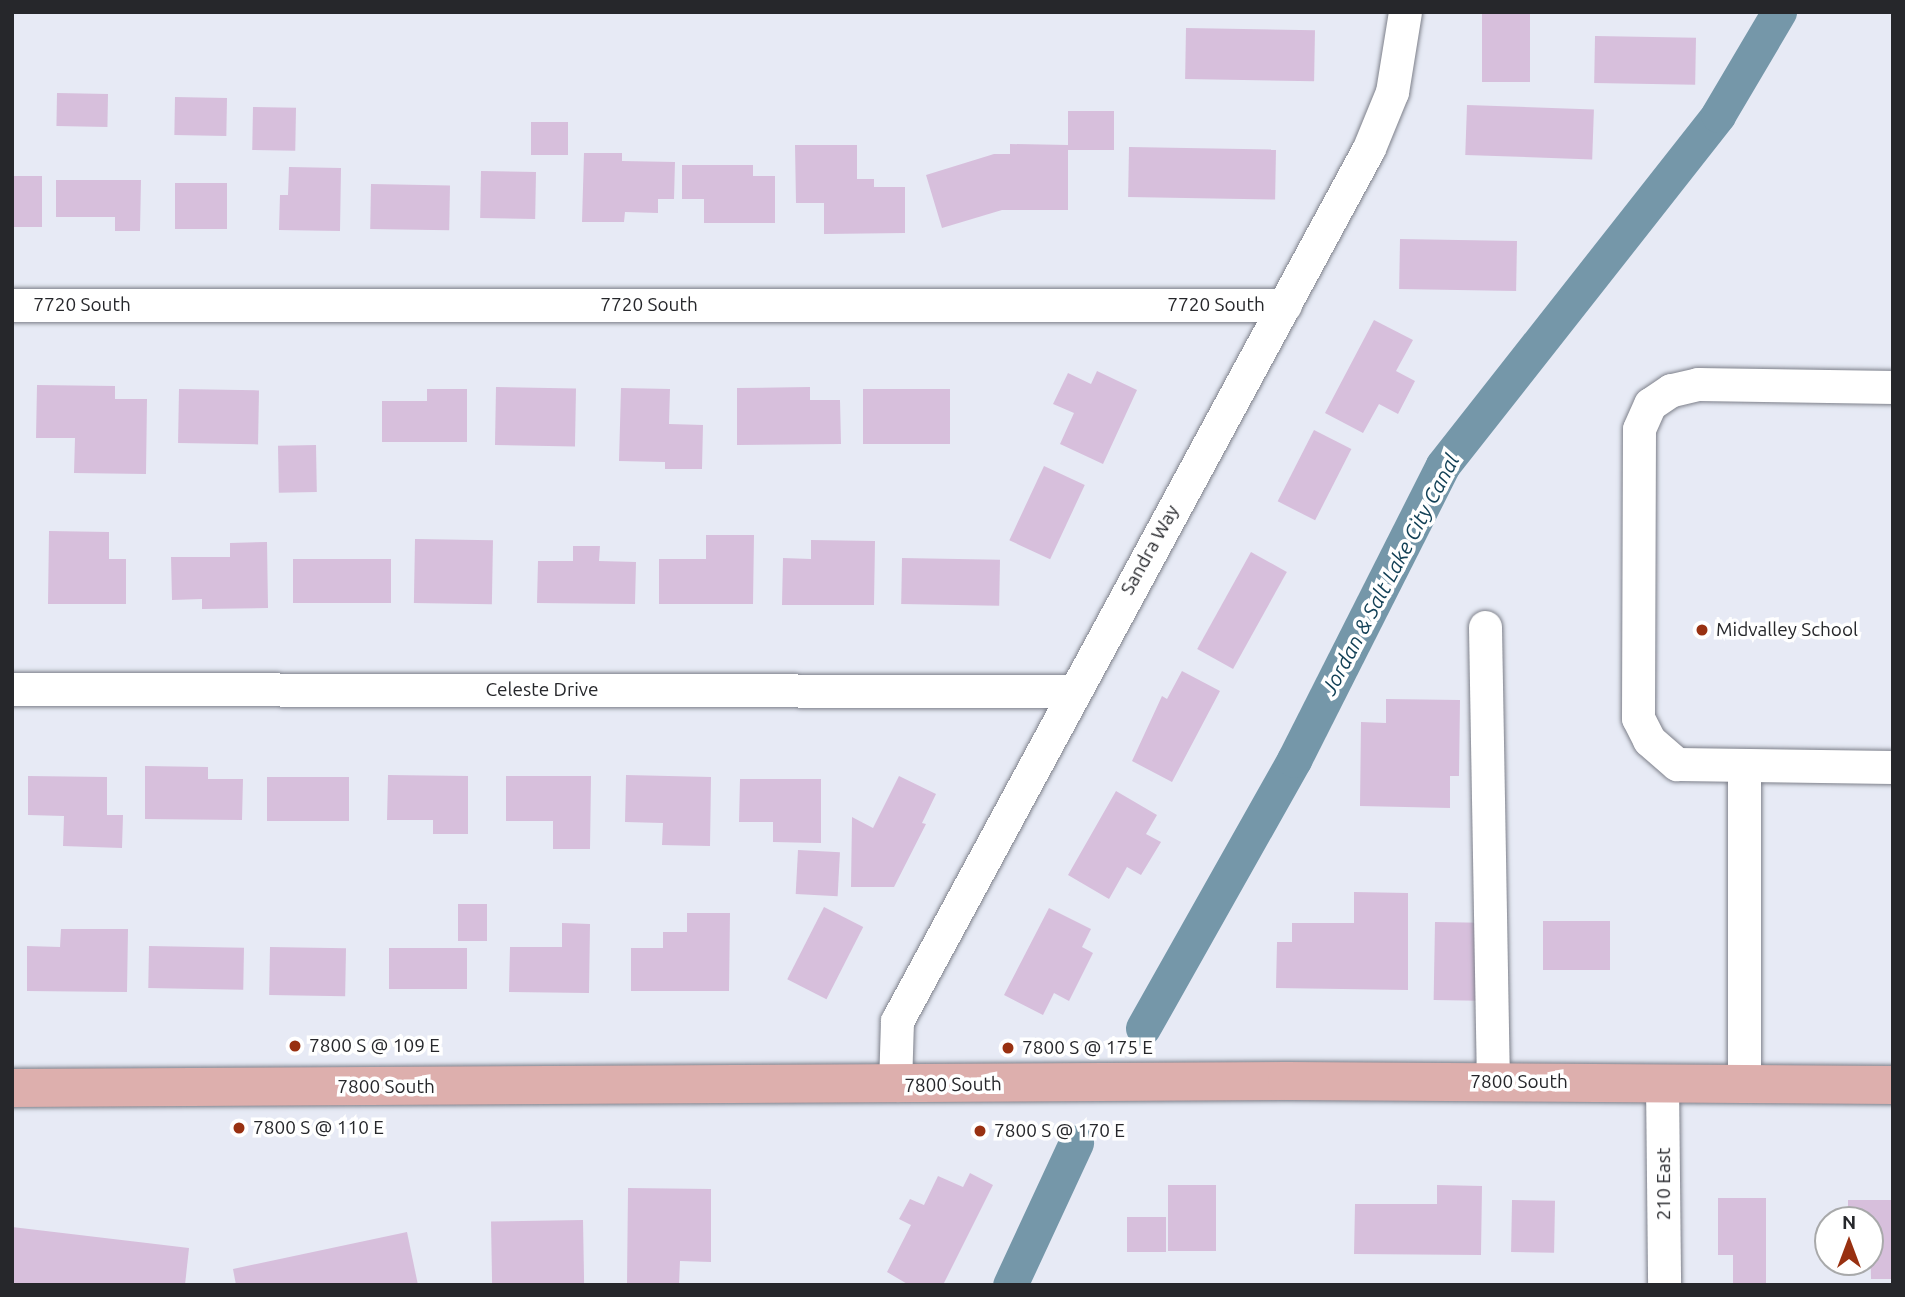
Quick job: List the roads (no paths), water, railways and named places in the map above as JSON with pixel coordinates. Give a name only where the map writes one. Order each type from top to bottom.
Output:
[{"type":"main road","name":"7800 South","points":[[12,1088],[1493,1082],[1893,1085]]},
{"type":"street","name":"Sandra Way","points":[[895,1086],[897,1021],[1368,148],[1392,92],[1405,12]]},
{"type":"street","name":"7720 South","points":[[12,304],[1285,304]]},
{"type":"street","points":[[1893,387],[1698,384],[1671,390],[1650,404],[1639,429],[1638,718],[1649,740],[1677,764],[1744,768],[1893,767]]},
{"type":"street","points":[[1485,627],[1493,1082]]},
{"type":"street","name":"Celeste Drive","points":[[12,688],[1073,691]]},
{"type":"street","points":[[1744,768],[1744,1083]]},
{"type":"street","name":"210 East","points":[[1662,1083],[1664,1285]]},
{"type":"waterway","name":"Jordan & Salt Lake City Canal","points":[[1143,1028],[1294,760],[1443,465],[1718,115],[1779,12]]},
{"type":"waterway","name":"Jordan & Salt Lake City Canal","points":[[1010,1285],[1076,1143]]},
{"type":"place","name":"Midvalley School","points":[[1702,630]]},
{"type":"place","name":"7800 S @ 109 E","points":[[295,1046]]},
{"type":"place","name":"7800 S @ 175 E","points":[[1008,1048]]},
{"type":"place","name":"7800 S @ 110 E","points":[[239,1128]]},
{"type":"place","name":"7800 S @ 170 E","points":[[980,1131]]}]
